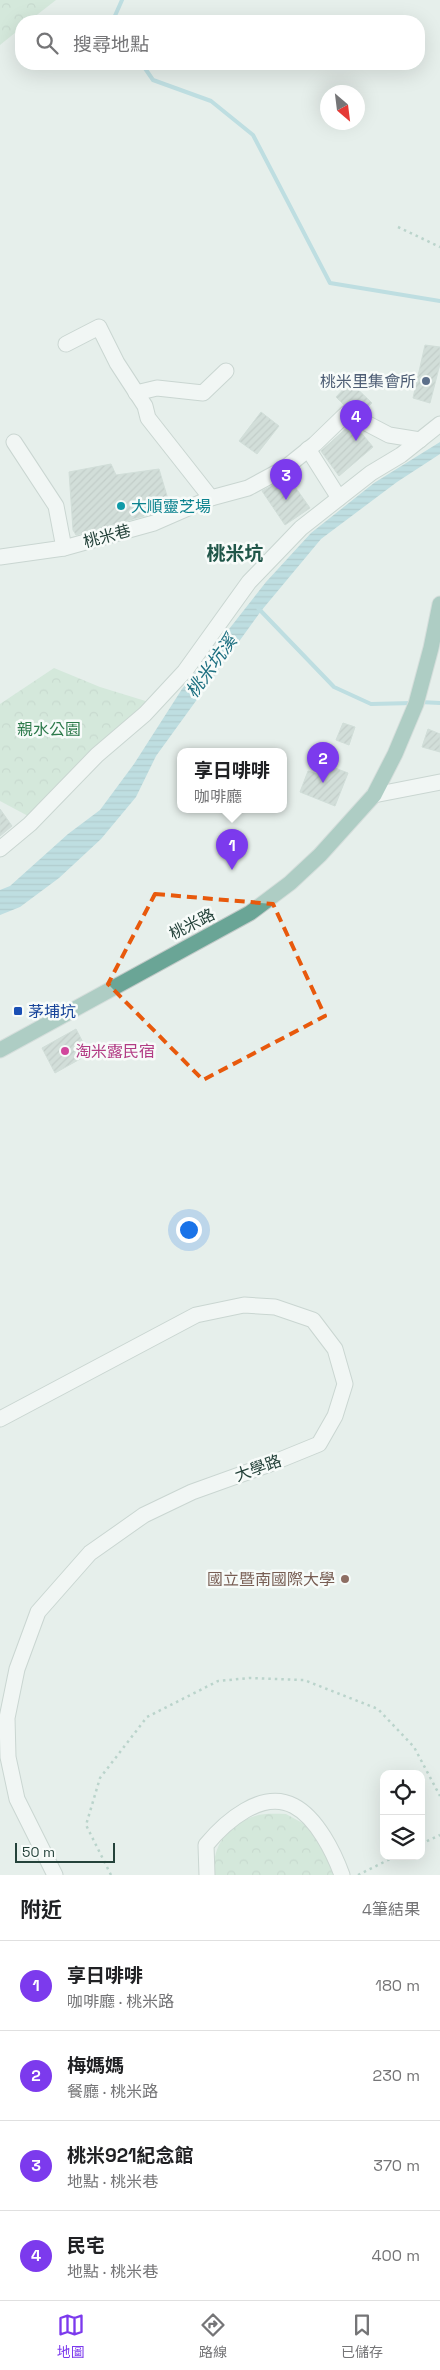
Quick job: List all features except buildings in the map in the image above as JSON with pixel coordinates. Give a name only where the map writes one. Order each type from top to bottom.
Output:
[{"type":"main road","name":"桃米路","points":[[0,1050],[250,913],[290,883],[320,855],[374,795],[395,754],[416,704],[431,648],[440,604]]},
{"type":"street","points":[[66,344],[99,327],[116,363],[145,406],[148,418],[211,498]]},
{"type":"street","points":[[136,393],[157,388],[203,393],[226,371]]},
{"type":"street","name":"桃米巷","points":[[0,558],[64,548],[154,524],[211,498],[248,488],[285,468],[347,413],[389,435],[420,440]]},
{"type":"street","points":[[0,849],[30,824],[97,756],[145,714],[186,671],[249,582],[301,528],[440,424]]},
{"type":"street","points":[[14,442],[56,506],[64,548]]},
{"type":"street","points":[[308,449],[339,498]]},
{"type":"street","points":[[0,568],[22,555]]},
{"type":"street","points":[[374,795],[440,782]]},
{"type":"street","name":"大學路","points":[[0,1419],[196,1316],[244,1305],[275,1307],[312,1320],[335,1349],[345,1384],[335,1416],[319,1444],[192,1492],[144,1515],[90,1553],[38,1612],[17,1669],[9,1710],[8,1757],[17,1800],[55,1875]]},
{"type":"street","points":[[207,1875],[206,1845],[217,1831],[231,1818],[257,1804],[275,1802],[294,1806],[315,1825],[334,1854],[342,1875]]},
{"type":"path","points":[[398,227],[440,247]]},
{"type":"path","points":[[111,1875],[86,1825],[100,1778],[147,1717],[218,1681],[250,1678],[304,1680],[378,1709],[414,1747],[440,1796]]},
{"type":"path","points":[[425,1842],[440,1835]]},
{"type":"path","points":[[358,1875],[388,1860]]},
{"type":"highlighted area","points":[[155,894],[273,904],[325,1016],[203,1080],[108,984]]},
{"type":"green space","points":[[0,0],[56,0],[37,15],[15,15],[15,33],[0,45]]},
{"type":"green space","name":"親水公園","points":[[54,668],[100,687],[152,703],[30,817],[0,801],[0,704]]},
{"type":"green space","points":[[286,1814],[317,1831],[339,1875],[215,1875],[215,1856],[223,1838],[229,1831],[245,1820],[255,1816]]},
{"type":"water","name":"桃米坑溪","points":[[440,442],[440,454],[397,482],[321,539],[261,611],[156,756],[136,797],[101,839],[59,878],[20,907],[0,915],[0,890],[10,886],[68,834],[100,810],[134,764],[182,689],[266,582],[311,533],[374,483]]},
{"type":"waterway","points":[[115,15],[122,0]]},
{"type":"waterway","points":[[146,70],[153,80],[211,101],[253,135],[330,283],[440,301]]},
{"type":"waterway","points":[[258,608],[334,687],[371,704],[413,703]]},
{"type":"waterway","points":[[420,702],[440,703]]},
{"type":"place","name":"桃米里集會所","points":[[426,381]]},
{"type":"place","name":"民宅","points":[[356,441]]},
{"type":"place","name":"桃米921紀念館","points":[[286,500]]},
{"type":"place","name":"大順靈芝場","points":[[121,506]]},
{"type":"place","name":"梅媽媽","points":[[323,783]]},
{"type":"place","name":"享日啡啡","points":[[232,870]]},
{"type":"place","name":"茅埔坑","points":[[18,1011]]},
{"type":"place","name":"淘米露民宿","points":[[65,1051]]},
{"type":"place","name":"國立暨南國際大學","points":[[345,1579]]},
{"type":"district","name":"桃米坑","points":[[235,553]]}]
